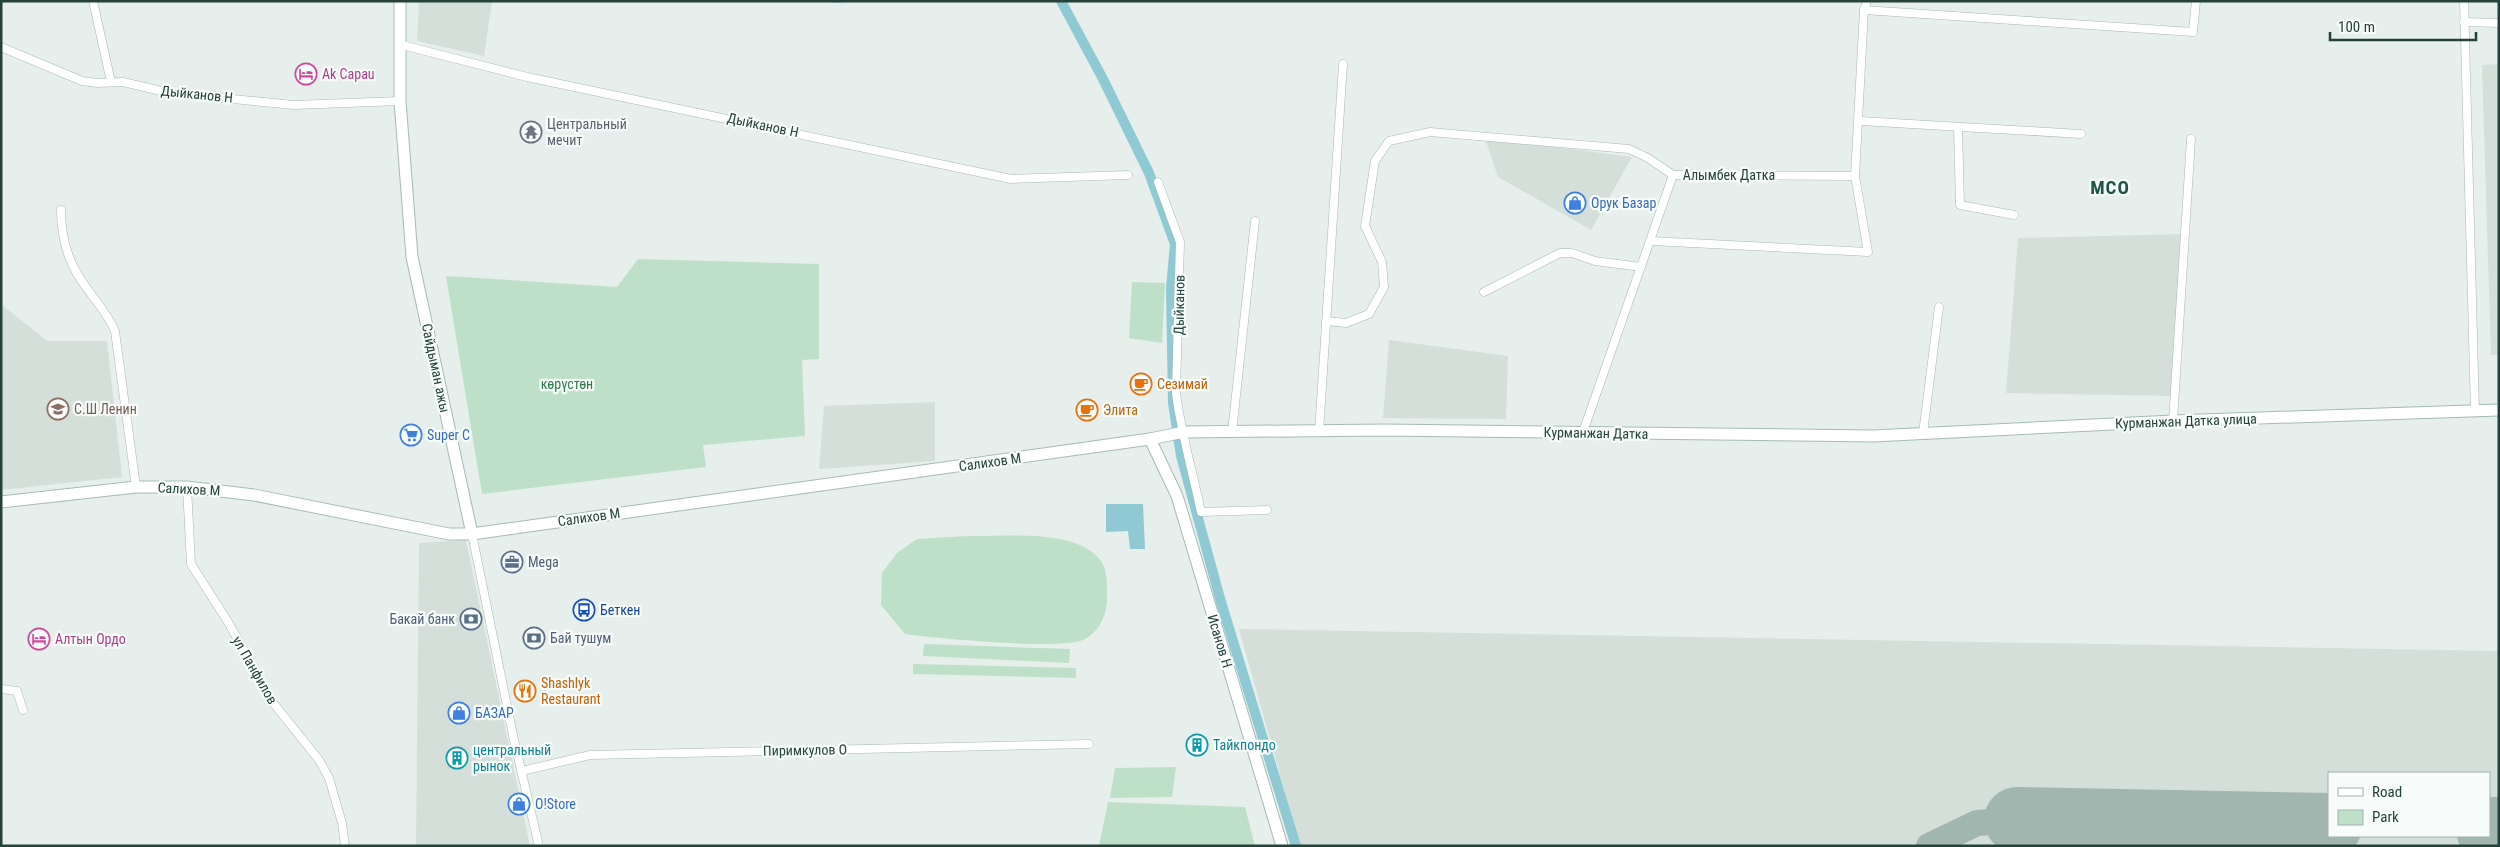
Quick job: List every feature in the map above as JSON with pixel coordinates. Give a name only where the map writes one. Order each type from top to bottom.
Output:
[{"type":"street","points":[[93,1],[111,82]]},
{"type":"street","name":"Сайдыман ажы","points":[[400,1],[402,44],[400,101],[412,257],[514,740],[539,846]]},
{"type":"street","points":[[1651,240],[1868,252],[1855,176],[1860,120],[1864,10],[1867,1]]},
{"type":"street","points":[[1864,10],[2193,32],[2196,1]]},
{"type":"street","points":[[2464,1],[2475,411]]},
{"type":"street","points":[[2464,22],[2499,23]]},
{"type":"street","name":"Дыйканов Н","points":[[402,44],[528,77],[1011,179],[1128,175]]},
{"type":"street","name":"Дыйканов Н","points":[[1,47],[82,81],[97,83],[123,82],[170,93],[294,105],[400,101]]},
{"type":"street","points":[[1318,432],[1343,64]]},
{"type":"street","points":[[1860,120],[1958,128],[2081,134]]},
{"type":"street","points":[[1958,128],[1960,205],[2014,215]]},
{"type":"street","points":[[1326,321],[1346,323],[1369,314],[1384,287],[1382,262],[1365,226],[1375,161],[1389,141],[1430,132],[1629,149],[1648,158],[1673,175]]},
{"type":"street","points":[[2173,422],[2191,140]]},
{"type":"street","name":"Алымбек Датка","points":[[1583,432],[1673,175],[1855,176]]},
{"type":"street","name":"Дыйканов","points":[[1158,182],[1180,242],[1176,393],[1181,432],[1201,512],[1267,510]]},
{"type":"street","points":[[61,210],[61,228],[68,254],[79,277],[111,322],[115,331],[136,487]]},
{"type":"street","points":[[1232,432],[1255,221]]},
{"type":"street","points":[[1484,292],[1560,253],[1572,253],[1595,261],[1641,267]]},
{"type":"street","points":[[1923,433],[1939,308]]},
{"type":"street","name":"Курманжан Датка улица","points":[[1873,436],[2173,422],[2499,410]]},
{"type":"street","name":"Салихов М","points":[[1,502],[136,487],[187,487],[254,495],[449,534],[472,534],[1150,439],[1181,432]]},
{"type":"street","name":"Курманжан Датка","points":[[1181,432],[1583,432],[1873,436]]},
{"type":"street","name":"Исанов Н","points":[[1150,439],[1176,496],[1282,846]]},
{"type":"street","name":"ул Панфилов","points":[[187,487],[191,564],[228,622],[274,704],[319,760],[329,778],[342,822],[345,846]]},
{"type":"street","points":[[1,688],[17,692],[23,710]]},
{"type":"street","name":"Пиримкулов О","points":[[522,771],[590,755],[1089,744]]},
{"type":"shaded area","points":[[419,1],[492,1],[484,56],[417,41]]},
{"type":"shaded area","points":[[2499,64],[2499,355],[2491,355],[2482,65]]},
{"type":"shaded area","name":"Орук Базар","points":[[1485,138],[1632,157],[1591,230],[1498,177]]},
{"type":"shaded area","points":[[2182,234],[2174,396],[2006,393],[2018,238]]},
{"type":"shaded area","name":"С.Ш Ленин","points":[[1,304],[47,341],[107,341],[122,477],[1,490]]},
{"type":"shaded area","points":[[1389,340],[1508,356],[1506,419],[1383,418]]},
{"type":"shaded area","points":[[935,402],[935,461],[819,469],[824,406]]},
{"type":"shaded area","name":"БАЗАР","points":[[466,540],[530,846],[416,846],[419,543]]},
{"type":"shaded area","points":[[1239,629],[2499,651],[2499,846],[1300,846]]},
{"type":"green space","name":"көрүстөн","points":[[638,259],[819,264],[819,359],[802,360],[805,436],[703,445],[706,467],[482,494],[446,276],[617,287]]},
{"type":"green space","points":[[1132,282],[1165,283],[1162,343],[1129,338]]},
{"type":"green space","points":[[968,536],[1039,536],[1075,543],[1090,550],[1101,561],[1107,579],[1106,610],[1099,627],[1085,639],[1052,644],[1027,644],[905,634],[881,605],[882,573],[897,553],[917,539]]},
{"type":"green space","points":[[924,644],[1070,649],[1069,663],[923,656]]},
{"type":"green space","points":[[913,664],[1076,668],[1076,678],[913,674]]},
{"type":"green space","points":[[1176,767],[1172,797],[1110,798],[1115,768]]},
{"type":"green space","points":[[1108,802],[1245,807],[1255,846],[1099,846]]},
{"type":"water","points":[[1106,504],[1143,504],[1145,549],[1130,549],[1128,531],[1106,532]]},
{"type":"waterway","points":[[835,1],[842,1]]},
{"type":"waterway","points":[[1061,1],[1103,79],[1149,173],[1175,244],[1171,288],[1173,403],[1181,456],[1221,602],[1296,846]]},
{"type":"taxiway","points":[[1929,846],[1977,823],[2017,820]]},
{"type":"runway","points":[[2017,820],[2328,826]]},
{"type":"runway","points":[[2490,830],[2499,830]]},
{"type":"place","name":"Ak Capau","points":[[306,74]]},
{"type":"place","name":"Центральный мечит","points":[[531,132]]},
{"type":"place","name":"Орук Базар","points":[[1575,203]]},
{"type":"place","name":"Сезимай","points":[[1141,384]]},
{"type":"place","name":"С.Ш Ленин","points":[[58,409]]},
{"type":"place","name":"Элита","points":[[1087,410]]},
{"type":"place","name":"Super C","points":[[411,435]]},
{"type":"place","name":"Mega","points":[[512,562]]},
{"type":"place","name":"Беткен","points":[[584,610]]},
{"type":"place","name":"Бакай банк","points":[[471,619]]},
{"type":"place","name":"Бай тушум","points":[[534,638]]},
{"type":"place","name":"Алтын Ордо","points":[[39,639]]},
{"type":"place","name":"Shashlyk Restaurant","points":[[525,691]]},
{"type":"place","name":"БАЗАР","points":[[459,713]]},
{"type":"place","name":"Тайкпондо","points":[[1197,745]]},
{"type":"place","name":"центральный рынок","points":[[457,758]]},
{"type":"place","name":"O!Store","points":[[519,804]]},
{"type":"district","name":"МСО","points":[[2110,187]]}]
